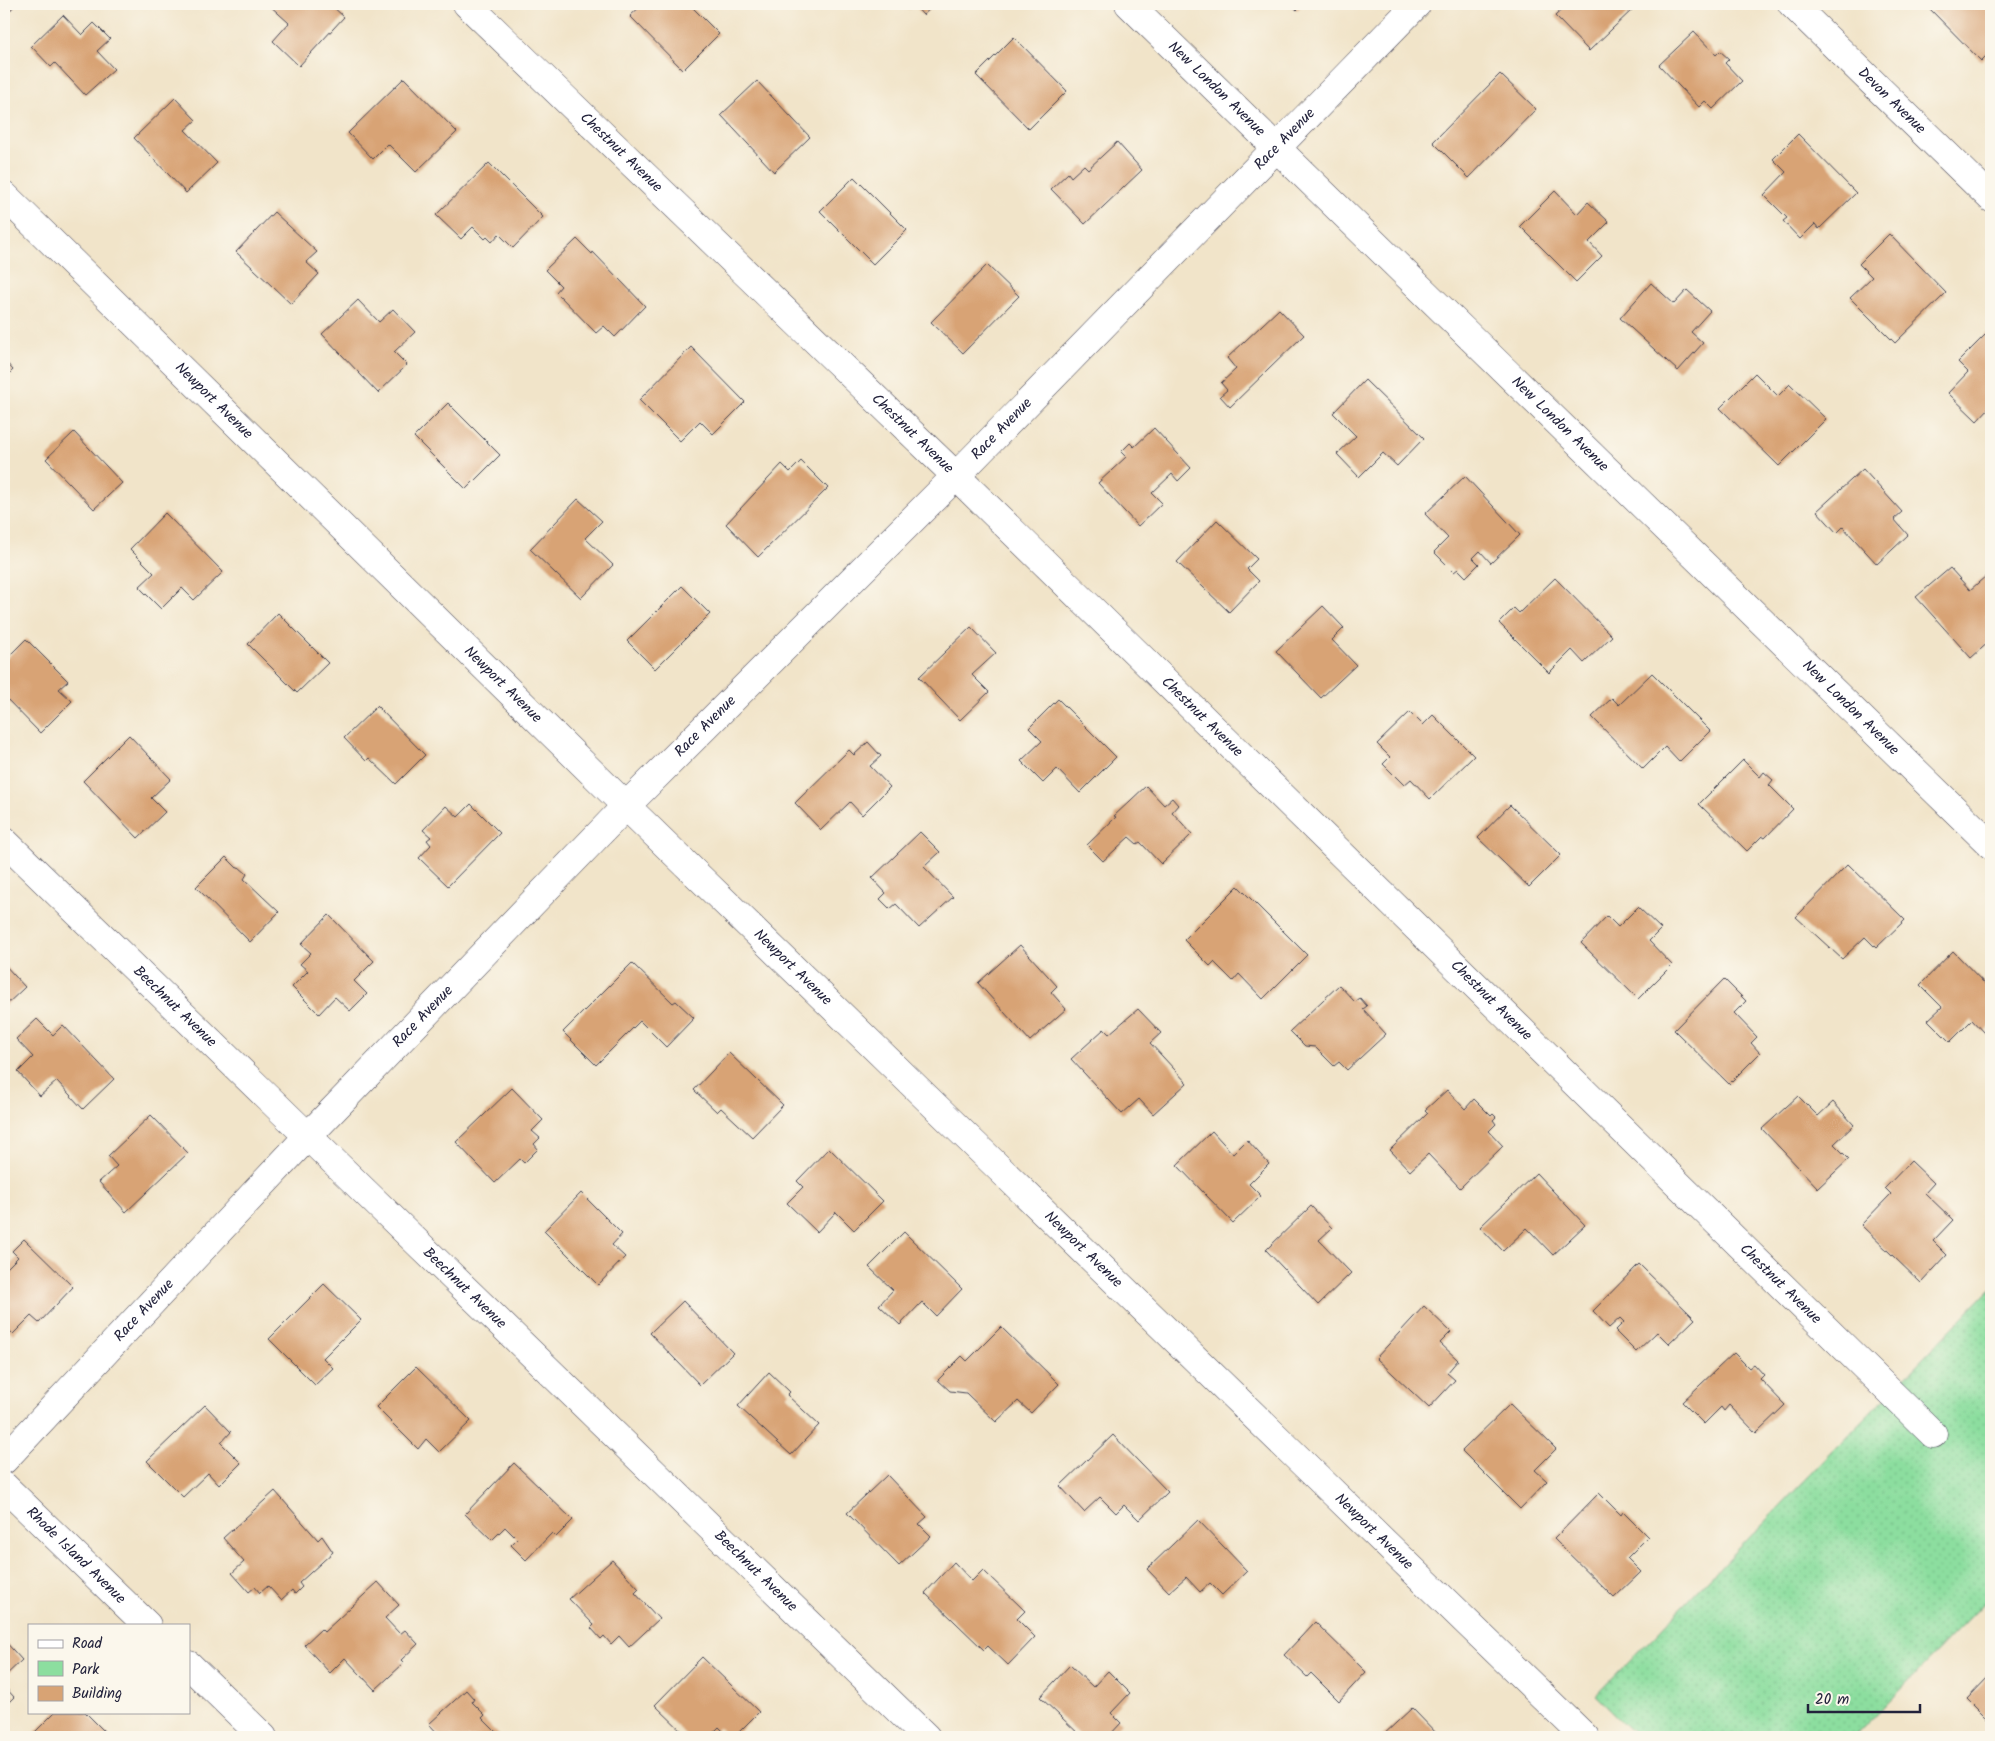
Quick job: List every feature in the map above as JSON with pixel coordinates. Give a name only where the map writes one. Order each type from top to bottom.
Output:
[{"type":"street","name":"Chestnut Avenue","points":[[467,4],[956,476],[1933,1434]]},
{"type":"street","name":"New London Avenue","points":[[1129,4],[1991,845]]},
{"type":"street","name":"Race Avenue","points":[[4,1460],[308,1136],[626,806],[956,476],[1417,4]]},
{"type":"street","name":"Devon Avenue","points":[[1792,4],[1991,198]]},
{"type":"street","name":"Newport Avenue","points":[[4,195],[626,806],[1585,1737]]},
{"type":"street","name":"Beechnut Avenue","points":[[4,841],[926,1737]]},
{"type":"street","name":"Rhode Island Avenue","points":[[4,1486],[146,1624]]},
{"type":"street","points":[[190,1666],[263,1737]]},
{"type":"green space","points":[[1991,1288],[1991,1596],[1854,1737],[1637,1737],[1596,1696]]},
{"type":"building","points":[[4,4],[16,4],[4,17]]},
{"type":"building","points":[[268,4],[330,4],[344,17],[299,66],[273,41],[289,23]]},
{"type":"building","points":[[643,4],[689,4],[719,34],[683,70],[630,16]]},
{"type":"building","points":[[902,4],[936,4],[923,15],[914,5],[908,10]]},
{"type":"building","points":[[1290,4],[1303,4],[1297,10]]},
{"type":"building","points":[[1568,4],[1631,4],[1635,7],[1589,51],[1555,16]]},
{"type":"building","points":[[1925,4],[1991,4],[1991,51],[1981,61]]},
{"type":"building","points":[[63,15],[82,35],[94,23],[110,39],[97,51],[114,69],[85,95],[55,63],[51,67],[31,46]]},
{"type":"building","points":[[1694,32],[1716,55],[1720,51],[1729,59],[1725,63],[1742,81],[1713,109],[1705,101],[1699,107],[1659,65]]},
{"type":"building","points":[[1014,37],[1067,91],[1029,129],[976,75]]},
{"type":"building","points":[[1500,74],[1536,109],[1469,178],[1433,142]]},
{"type":"building","points":[[404,78],[457,132],[416,172],[388,144],[373,159],[348,133]]},
{"type":"building","points":[[757,81],[810,137],[774,172],[721,115]]},
{"type":"building","points":[[175,98],[196,120],[185,130],[217,163],[186,193],[134,138]]},
{"type":"building","points":[[1798,134],[1856,193],[1819,229],[1815,224],[1800,239],[1783,221],[1787,218],[1764,195],[1786,172],[1773,159]]},
{"type":"building","points":[[1117,142],[1142,170],[1085,224],[1051,189],[1068,173],[1071,177],[1084,165],[1088,169]]},
{"type":"building","points":[[489,163],[543,217],[513,248],[499,234],[492,242],[487,237],[485,239],[473,227],[461,239],[436,215]]},
{"type":"building","points":[[854,177],[907,230],[873,264],[820,211]]},
{"type":"building","points":[[1555,191],[1577,214],[1588,202],[1609,222],[1589,242],[1602,256],[1576,282],[1520,226]]},
{"type":"building","points":[[274,212],[317,252],[306,262],[319,274],[291,304],[236,252]]},
{"type":"building","points":[[1889,234],[1946,293],[1895,343],[1850,298],[1872,277],[1859,264]]},
{"type":"building","points":[[577,239],[592,254],[593,252],[645,306],[615,337],[604,326],[596,333],[556,292],[561,286],[545,270]]},
{"type":"building","points":[[987,265],[1019,296],[963,353],[931,322]]},
{"type":"building","points":[[1651,283],[1674,304],[1687,290],[1710,311],[1691,332],[1703,343],[1678,371],[1620,318]]},
{"type":"building","points":[[358,300],[379,322],[393,309],[415,332],[394,352],[407,365],[378,393],[322,334]]},
{"type":"building","points":[[1279,309],[1304,335],[1230,407],[1220,396],[1227,390],[1221,383],[1236,369],[1227,358]]},
{"type":"building","points":[[1987,333],[1991,337],[1991,409],[1990,407],[1977,421],[1948,393],[1968,372],[1958,362]]},
{"type":"building","points":[[691,347],[745,402],[713,434],[700,421],[680,441],[639,400]]},
{"type":"building","points":[[4,360],[13,370],[4,379]]},
{"type":"building","points":[[1755,373],[1778,396],[1790,384],[1826,419],[1779,466],[1720,408]]},
{"type":"building","points":[[1365,380],[1424,438],[1397,466],[1383,453],[1359,477],[1337,454],[1356,436],[1333,413]]},
{"type":"building","points":[[448,403],[500,455],[466,489],[414,437]]},
{"type":"building","points":[[1154,428],[1191,468],[1178,481],[1172,474],[1152,493],[1162,503],[1138,526],[1098,483],[1126,457],[1121,452],[1130,443],[1134,447]]},
{"type":"building","points":[[74,432],[122,483],[94,509],[46,459]]},
{"type":"building","points":[[801,461],[828,488],[758,557],[726,524],[782,464],[790,472]]},
{"type":"building","points":[[1863,469],[1902,512],[1894,519],[1908,535],[1877,564],[1843,527],[1837,533],[1817,511]]},
{"type":"building","points":[[1465,476],[1520,535],[1491,563],[1480,551],[1473,558],[1479,564],[1466,577],[1458,569],[1454,572],[1434,552],[1448,538],[1425,514]]},
{"type":"building","points":[[578,499],[602,521],[585,538],[613,565],[581,598],[530,549]]},
{"type":"building","points":[[165,513],[223,572],[194,600],[182,588],[161,609],[139,587],[154,573],[130,549]]},
{"type":"building","points":[[1217,520],[1257,559],[1247,569],[1259,581],[1229,612],[1177,562]]},
{"type":"building","points":[[1950,568],[1970,590],[1986,576],[1991,582],[1991,612],[1986,617],[1991,623],[1991,640],[1971,658],[1916,597]]},
{"type":"building","points":[[1555,578],[1612,636],[1584,663],[1572,650],[1549,673],[1499,623],[1514,608],[1519,613]]},
{"type":"building","points":[[682,586],[710,614],[655,669],[627,641]]},
{"type":"building","points":[[1323,606],[1344,628],[1332,640],[1356,665],[1321,698],[1276,651]]},
{"type":"building","points":[[278,613],[328,663],[297,693],[248,644]]},
{"type":"building","points":[[971,627],[996,653],[972,675],[989,692],[960,720],[919,677]]},
{"type":"building","points":[[26,639],[68,681],[59,689],[72,701],[40,733],[4,696],[4,661]]},
{"type":"building","points":[[1652,673],[1710,731],[1679,762],[1665,747],[1643,769],[1592,717],[1612,698],[1619,705]]},
{"type":"building","points":[[1058,699],[1116,757],[1080,793],[1057,769],[1043,783],[1021,761],[1042,741],[1029,728]]},
{"type":"building","points":[[377,706],[425,755],[396,784],[369,758],[366,761],[344,738]]},
{"type":"building","points":[[1410,712],[1423,725],[1433,715],[1474,756],[1430,799],[1411,779],[1404,785],[1383,764],[1390,757],[1377,744]]},
{"type":"building","points":[[129,735],[171,779],[151,798],[165,812],[138,838],[83,781]]},
{"type":"building","points":[[868,742],[881,756],[870,766],[890,787],[862,815],[850,802],[821,830],[795,803],[849,750],[854,755]]},
{"type":"building","points":[[1743,760],[1760,777],[1764,772],[1773,780],[1769,785],[1793,809],[1765,838],[1762,836],[1747,851],[1699,804]]},
{"type":"building","points":[[1146,786],[1164,805],[1172,798],[1178,805],[1172,812],[1192,834],[1161,864],[1140,842],[1137,844],[1129,837],[1103,861],[1087,845]]},
{"type":"building","points":[[471,804],[500,833],[448,886],[419,858],[431,845],[427,840],[431,837],[423,830],[446,806],[458,817]]},
{"type":"building","points":[[1510,805],[1561,855],[1529,887],[1478,838]]},
{"type":"building","points":[[920,832],[940,852],[924,867],[953,897],[919,928],[896,904],[890,909],[880,899],[886,893],[872,878]]},
{"type":"building","points":[[226,857],[237,868],[239,867],[247,874],[244,879],[279,912],[250,942],[196,887]]},
{"type":"building","points":[[1848,864],[1905,920],[1876,948],[1865,937],[1842,959],[1796,917]]},
{"type":"building","points":[[1238,886],[1307,955],[1263,999],[1239,974],[1233,981],[1214,962],[1210,966],[1184,940]]},
{"type":"building","points":[[1638,907],[1661,929],[1649,941],[1672,965],[1638,999],[1581,943],[1607,916],[1618,927]]},
{"type":"building","points":[[329,915],[374,961],[354,981],[367,994],[350,1011],[335,997],[319,1014],[292,987],[308,971],[300,964],[311,953],[301,944]]},
{"type":"building","points":[[1020,945],[1057,986],[1051,992],[1066,1009],[1030,1041],[978,983]]},
{"type":"building","points":[[1953,951],[1991,990],[1991,1026],[1984,1033],[1972,1020],[1950,1042],[1928,1020],[1942,1007],[1920,985]]},
{"type":"building","points":[[632,963],[673,1003],[676,1001],[694,1018],[666,1047],[640,1021],[596,1065],[563,1032]]},
{"type":"building","points":[[4,964],[25,987],[4,1007]]},
{"type":"building","points":[[1724,979],[1746,1001],[1734,1013],[1757,1037],[1751,1043],[1760,1053],[1729,1084],[1674,1030]]},
{"type":"building","points":[[1339,985],[1355,1002],[1360,998],[1367,1006],[1363,1009],[1386,1034],[1347,1070],[1339,1062],[1334,1066],[1315,1047],[1305,1046],[1290,1031]]},
{"type":"building","points":[[1138,1009],[1161,1033],[1150,1043],[1187,1083],[1153,1114],[1139,1099],[1122,1114],[1071,1059],[1104,1029],[1109,1034]]},
{"type":"building","points":[[37,1019],[53,1035],[63,1025],[114,1079],[83,1109],[57,1081],[40,1096],[18,1072],[33,1057],[16,1039]]},
{"type":"building","points":[[729,1053],[783,1105],[752,1137],[721,1108],[717,1112],[694,1090]]},
{"type":"building","points":[[512,1088],[543,1120],[532,1131],[540,1138],[534,1144],[538,1149],[524,1163],[520,1159],[495,1183],[456,1142]]},
{"type":"building","points":[[1447,1090],[1465,1109],[1474,1099],[1491,1116],[1493,1114],[1496,1117],[1493,1120],[1496,1124],[1489,1131],[1503,1146],[1460,1188],[1428,1154],[1410,1171],[1390,1150],[1428,1113],[1425,1110]]},
{"type":"building","points":[[1798,1096],[1818,1116],[1833,1102],[1854,1125],[1834,1144],[1849,1159],[1818,1188],[1762,1129]]},
{"type":"building","points":[[151,1115],[188,1153],[126,1212],[99,1182],[117,1166],[108,1156]]},
{"type":"building","points":[[1212,1131],[1233,1154],[1247,1140],[1269,1164],[1249,1184],[1261,1196],[1233,1223],[1177,1165]]},
{"type":"building","points":[[829,1148],[883,1201],[854,1230],[836,1212],[817,1232],[787,1203],[803,1187],[797,1181]]},
{"type":"building","points":[[1911,1161],[1934,1183],[1925,1193],[1953,1220],[1933,1241],[1947,1255],[1921,1283],[1861,1225],[1891,1194],[1885,1188]]},
{"type":"building","points":[[1536,1173],[1585,1225],[1553,1255],[1527,1228],[1503,1251],[1480,1227]]},
{"type":"building","points":[[581,1193],[622,1234],[612,1245],[625,1257],[598,1285],[544,1231]]},
{"type":"building","points":[[1311,1206],[1332,1228],[1319,1240],[1351,1273],[1318,1305],[1266,1250]]},
{"type":"building","points":[[904,1232],[962,1289],[936,1316],[922,1302],[900,1325],[879,1305],[893,1290],[869,1267]]},
{"type":"building","points":[[24,1239],[73,1287],[39,1323],[31,1316],[13,1334],[4,1325],[4,1271],[18,1257],[12,1251]]},
{"type":"building","points":[[1639,1264],[1695,1319],[1669,1344],[1657,1332],[1636,1352],[1615,1331],[1624,1322],[1620,1318],[1609,1328],[1593,1311]]},
{"type":"building","points":[[324,1284],[361,1320],[323,1358],[333,1368],[315,1385],[269,1339]]},
{"type":"building","points":[[683,1301],[733,1353],[700,1385],[650,1333]]},
{"type":"building","points":[[1424,1306],[1451,1332],[1440,1343],[1458,1360],[1447,1373],[1455,1380],[1429,1408],[1376,1358]]},
{"type":"building","points":[[1001,1327],[1059,1384],[1031,1413],[1018,1401],[996,1422],[966,1393],[950,1391],[938,1380],[962,1356],[967,1361]]},
{"type":"building","points":[[1734,1353],[1749,1368],[1754,1364],[1764,1375],[1760,1379],[1785,1405],[1756,1433],[1729,1405],[1724,1411],[1721,1407],[1704,1424],[1682,1402]]},
{"type":"building","points":[[416,1367],[471,1421],[439,1452],[426,1439],[418,1449],[376,1407]]},
{"type":"building","points":[[769,1372],[790,1392],[787,1395],[819,1425],[791,1455],[738,1406]]},
{"type":"building","points":[[1510,1404],[1556,1449],[1535,1470],[1547,1481],[1520,1509],[1462,1451]]},
{"type":"building","points":[[205,1405],[231,1432],[221,1443],[241,1463],[219,1485],[208,1473],[183,1497],[147,1461]]},
{"type":"building","points":[[1113,1435],[1168,1492],[1139,1520],[1124,1505],[1116,1513],[1100,1497],[1084,1512],[1060,1486]]},
{"type":"building","points":[[514,1463],[573,1520],[556,1537],[552,1533],[526,1560],[511,1545],[517,1539],[505,1527],[492,1540],[465,1514]]},
{"type":"building","points":[[887,1475],[927,1517],[919,1524],[931,1536],[899,1566],[847,1513]]},
{"type":"building","points":[[275,1491],[318,1540],[322,1536],[333,1552],[299,1583],[302,1587],[295,1594],[292,1590],[281,1600],[268,1586],[260,1593],[255,1587],[249,1592],[232,1573],[244,1562],[223,1538]]},
{"type":"building","points":[[1599,1493],[1621,1515],[1623,1512],[1648,1537],[1627,1558],[1641,1572],[1614,1598],[1554,1539]]},
{"type":"building","points":[[1198,1520],[1247,1571],[1222,1595],[1210,1583],[1200,1592],[1186,1577],[1169,1592],[1147,1569]]},
{"type":"building","points":[[612,1560],[639,1589],[635,1593],[659,1619],[629,1647],[619,1636],[611,1644],[604,1636],[601,1639],[591,1628],[594,1625],[569,1599]]},
{"type":"building","points":[[954,1562],[972,1581],[983,1570],[1025,1611],[1017,1619],[1035,1637],[1008,1665],[988,1646],[984,1650],[925,1593]]},
{"type":"building","points":[[378,1582],[399,1605],[385,1618],[400,1634],[405,1630],[418,1644],[401,1660],[404,1663],[375,1690],[345,1658],[330,1673],[304,1645],[321,1629],[324,1632]]},
{"type":"building","points":[[1315,1622],[1366,1672],[1339,1701],[1311,1673],[1307,1677],[1284,1655]]},
{"type":"building","points":[[4,1640],[22,1660],[4,1677]]},
{"type":"building","points":[[702,1657],[759,1712],[734,1737],[729,1737],[719,1727],[709,1737],[688,1737],[655,1705]]},
{"type":"building","points":[[1070,1665],[1093,1687],[1108,1671],[1130,1693],[1111,1713],[1121,1723],[1108,1737],[1082,1737],[1040,1697]]},
{"type":"building","points":[[1991,1674],[1991,1723],[1967,1699]]},
{"type":"building","points":[[4,1686],[14,1697],[4,1707]]},
{"type":"building","points":[[466,1690],[474,1699],[472,1702],[485,1715],[482,1718],[501,1737],[441,1737],[429,1724]]},
{"type":"building","points":[[1412,1708],[1440,1737],[1381,1737]]},
{"type":"building","points":[[53,1714],[87,1714],[110,1737],[40,1737],[35,1732]]}]
